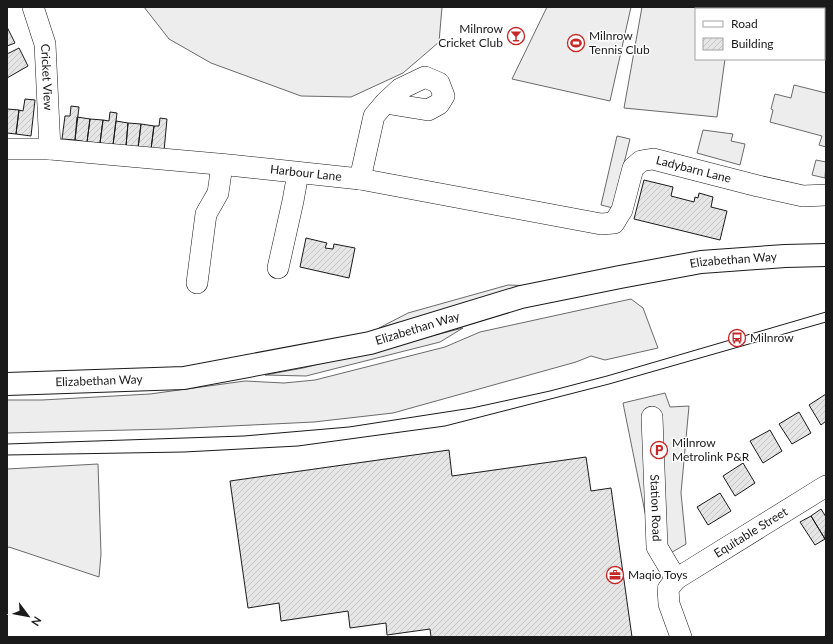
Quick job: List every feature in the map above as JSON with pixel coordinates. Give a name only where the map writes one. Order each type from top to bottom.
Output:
[{"type":"main road","name":"Elizabethan Way","points":[[7,384],[184,378],[370,343],[521,297],[620,277],[701,262],[826,254]]},
{"type":"street","name":"Cricket View","points":[[33,7],[45,44],[50,149]]},
{"type":"street","points":[[360,179],[374,116],[385,103]]},
{"type":"street","name":"Harbour Lane","points":[[7,149],[50,149],[360,179],[601,224]]},
{"type":"street","name":"Ladybarn Lane","points":[[601,224],[614,223],[622,210],[632,168],[641,161],[654,159],[803,196],[826,195]]},
{"type":"street","points":[[197,283],[206,214],[218,193],[222,165]]},
{"type":"street","points":[[278,268],[298,173]]},
{"type":"street","name":"Station Road","points":[[652,418],[657,547],[676,580]]},
{"type":"street","name":"Equitable Street","points":[[676,580],[826,486]]},
{"type":"street","points":[[676,580],[668,589],[669,604],[681,637]]},
{"type":"shaded area","points":[[144,7],[442,7],[439,42],[403,73],[351,97],[301,96],[211,63],[169,39]]},
{"type":"shaded area","name":"Milnrow Tennis Club","points":[[547,7],[631,7],[610,101],[512,79]]},
{"type":"shaded area","points":[[642,7],[724,8],[695,8],[695,60],[725,60],[717,117],[624,108]]},
{"type":"shaded area","points":[[794,85],[826,93],[826,147],[819,145],[822,136],[770,122],[773,110],[771,109],[775,94],[791,98]]},
{"type":"shaded area","points":[[703,130],[733,134],[731,141],[745,144],[740,165],[697,153]]},
{"type":"shaded area","points":[[617,136],[630,139],[613,208],[601,205]]},
{"type":"shaded area","points":[[816,160],[826,162],[825,178],[812,175]]},
{"type":"shaded area","points":[[508,285],[537,286],[379,328],[408,313]]},
{"type":"shaded area","points":[[631,299],[643,308],[658,348],[605,360],[591,356],[576,362],[393,413],[314,422],[169,429],[7,433],[7,400],[42,400],[150,394],[245,381],[284,383],[315,380],[445,347],[480,332]]},
{"type":"shaded area","points":[[463,328],[440,342],[306,376],[265,375],[303,368]]},
{"type":"shaded area","name":"Milnrow Metrolink P&R","points":[[665,393],[670,407],[689,406],[681,493],[686,544],[669,554],[654,557],[623,403]]},
{"type":"shaded area","points":[[98,464],[101,554],[99,577],[9,547],[7,548],[7,469]]},
{"type":"building","points":[[7,27],[15,43],[7,46]]},
{"type":"building","points":[[19,48],[28,66],[7,78],[7,54]]},
{"type":"building","points":[[25,99],[35,100],[31,136],[16,134],[19,110],[23,111]]},
{"type":"building","points":[[71,106],[79,107],[75,140],[62,139],[65,116],[70,116]]},
{"type":"building","points":[[7,109],[19,110],[16,134],[7,133]]},
{"type":"building","points":[[110,112],[117,113],[113,145],[100,143],[103,120],[109,121]]},
{"type":"building","points":[[77,117],[90,119],[87,142],[75,140]]},
{"type":"building","points":[[160,118],[167,119],[164,151],[151,149],[154,126],[159,126]]},
{"type":"building","points":[[90,119],[103,120],[100,143],[87,142]]},
{"type":"building","points":[[116,121],[128,123],[126,146],[113,145]]},
{"type":"building","points":[[128,123],[141,124],[138,148],[126,146]]},
{"type":"building","points":[[141,124],[154,126],[151,149],[138,148]]},
{"type":"building","points":[[644,180],[673,187],[671,196],[694,202],[695,197],[698,198],[699,193],[713,197],[711,207],[727,211],[720,240],[634,219]]},
{"type":"building","points":[[306,238],[327,243],[325,248],[333,249],[334,244],[355,248],[349,278],[300,267]]},
{"type":"building","points":[[826,394],[826,421],[821,425],[809,405]]},
{"type":"building","points":[[799,412],[811,433],[792,444],[779,424]]},
{"type":"building","points":[[770,430],[782,451],[763,463],[750,441]]},
{"type":"building","points":[[449,450],[452,476],[586,457],[591,491],[611,488],[632,637],[431,637],[430,629],[387,635],[386,623],[350,628],[348,611],[281,621],[279,603],[248,608],[230,481]]},
{"type":"building","points":[[743,463],[755,483],[735,496],[723,476]]},
{"type":"building","points":[[720,493],[731,511],[708,525],[697,507]]},
{"type":"building","points":[[821,509],[826,517],[825,539],[811,516]]},
{"type":"building","points":[[811,516],[825,539],[815,545],[800,522]]},
{"type":"tram line","points":[[7,444],[244,436],[349,427],[472,408],[550,391],[607,376],[826,312]]},
{"type":"tram line","points":[[7,455],[184,452],[298,446],[445,426],[609,384],[826,322]]},
{"type":"place","name":"Milnrow Cricket Club","points":[[516,36]]},
{"type":"place","name":"Milnrow Tennis Club","points":[[576,43]]},
{"type":"place","name":"Milnrow","points":[[737,338]]},
{"type":"place","name":"Milnrow Metrolink P&R","points":[[659,450]]},
{"type":"place","name":"Maqio Toys","points":[[615,575]]}]
